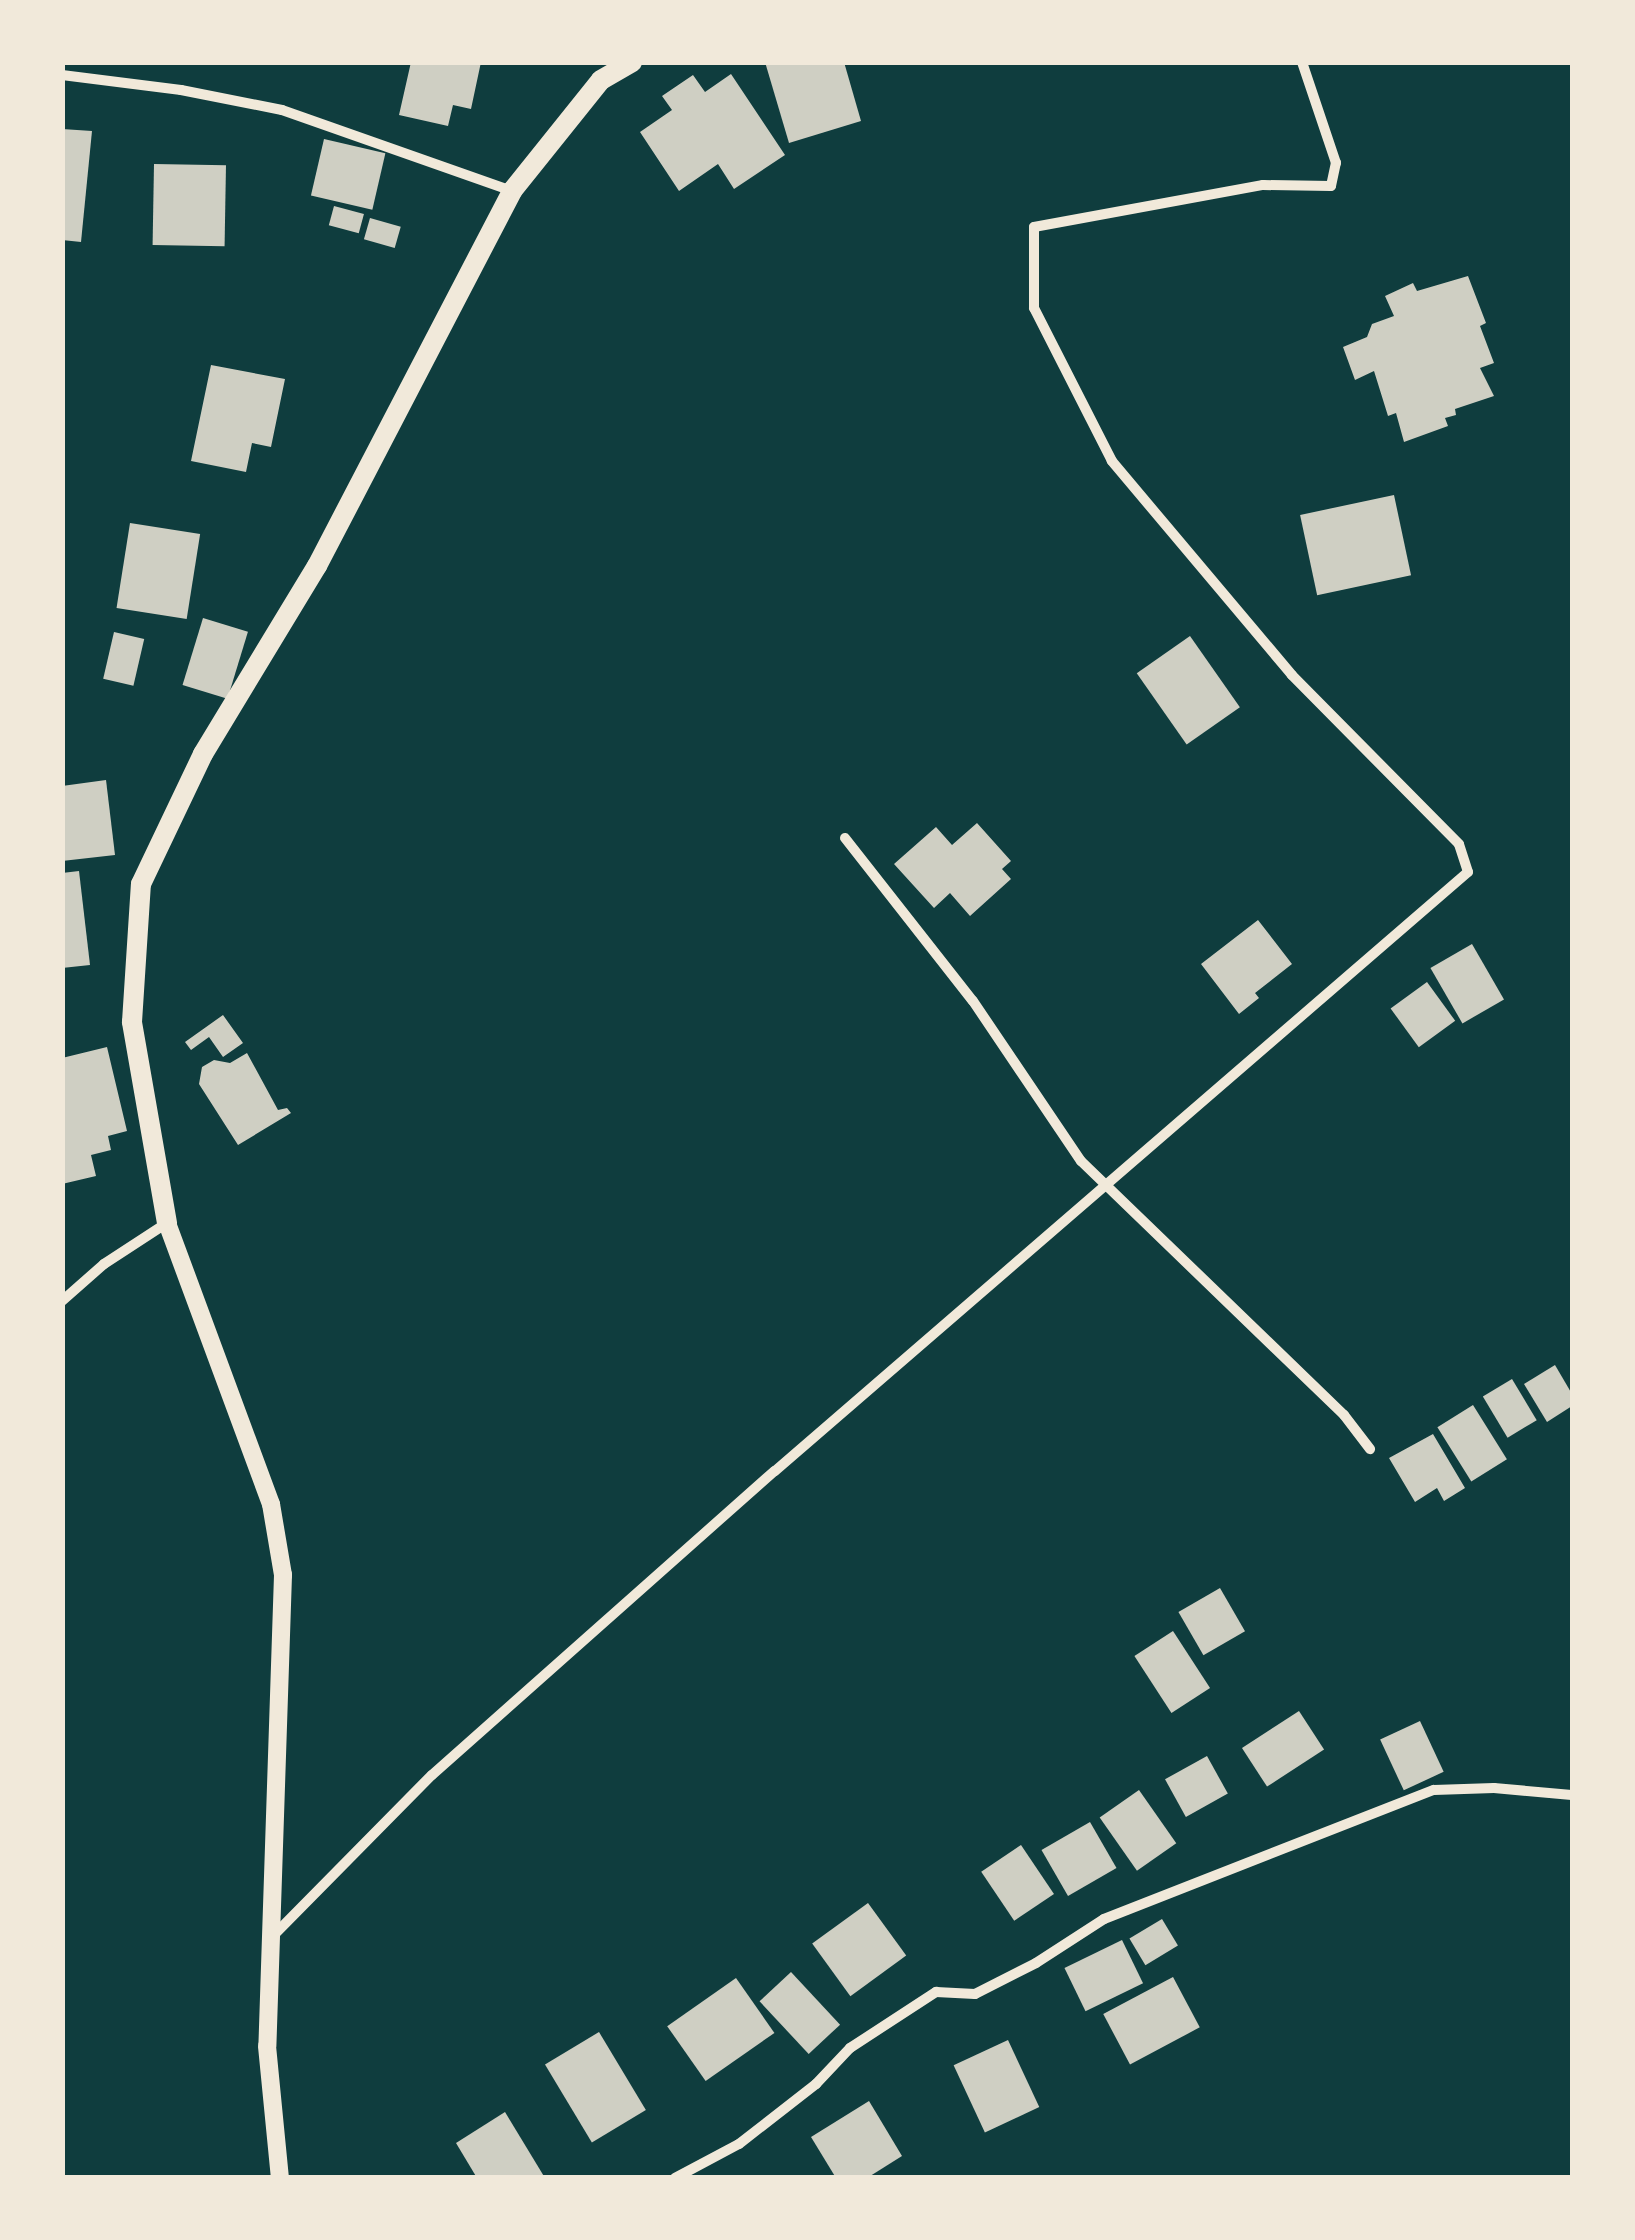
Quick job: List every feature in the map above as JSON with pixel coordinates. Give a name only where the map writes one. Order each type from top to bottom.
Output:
[{"type":"main road","points":[[167,1223],[132,1022],[141,884],[203,754],[317,566],[512,191],[601,80],[632,62]]},
{"type":"street","points":[[270,1939],[432,1775],[819,1433],[1110,1186],[1468,872],[1460,844],[1292,675],[1112,461],[1034,308],[1034,227],[1264,185],[1331,186],[1336,163],[1302,62]]},
{"type":"street","points":[[62,75],[180,90],[282,110],[512,191]]},
{"type":"street","points":[[844,838],[973,1001],[1081,1162],[1344,1415],[1370,1449]]},
{"type":"street","points":[[62,1301],[104,1264],[167,1223],[271,1504],[283,1575],[266,2046],[280,2178]]},
{"type":"street","points":[[675,2178],[738,2144],[816,2084],[850,2048],[936,1992],[976,1994],[1036,1963],[1104,1918],[1434,1790],[1494,1788],[1572,1796]]},
{"type":"building","points":[[411,62],[481,62],[471,109],[453,105],[448,126],[399,115]]},
{"type":"building","points":[[765,62],[844,62],[861,121],[789,143]]},
{"type":"building","points":[[731,74],[785,155],[734,189],[718,164],[679,191],[640,132],[672,110],[662,96],[693,75],[705,92]]},
{"type":"building","points":[[62,129],[92,131],[81,242],[62,240]]},
{"type":"building","points":[[324,139],[385,153],[372,210],[311,196]]},
{"type":"building","points":[[154,164],[226,165],[225,246],[153,245]]},
{"type":"building","points":[[334,206],[364,214],[359,233],[329,225]]},
{"type":"building","points":[[370,218],[401,227],[395,248],[364,239]]},
{"type":"building","points":[[1468,276],[1486,323],[1480,326],[1494,363],[1480,368],[1494,396],[1455,409],[1456,415],[1445,418],[1448,426],[1404,442],[1396,413],[1388,416],[1374,371],[1355,380],[1343,347],[1367,337],[1372,324],[1394,316],[1385,296],[1413,283],[1417,291]]},
{"type":"building","points":[[211,365],[285,379],[271,447],[252,443],[246,472],[191,461]]},
{"type":"building","points":[[1394,495],[1411,575],[1317,595],[1300,515]]},
{"type":"building","points":[[130,523],[200,534],[187,619],[117,608]]},
{"type":"building","points":[[203,618],[248,632],[227,699],[183,685]]},
{"type":"building","points":[[114,632],[144,639],[133,686],[103,679]]},
{"type":"building","points":[[1190,636],[1240,707],[1187,745],[1137,673]]},
{"type":"building","points":[[106,780],[115,855],[62,861],[62,786]]},
{"type":"building","points":[[977,823],[1011,861],[1002,869],[1011,879],[970,916],[950,893],[934,908],[894,864],[936,827],[952,845]]},
{"type":"building","points":[[79,871],[90,965],[62,968],[62,873]]},
{"type":"building","points":[[1258,920],[1292,964],[1255,993],[1259,998],[1239,1014],[1201,964]]},
{"type":"building","points":[[1472,944],[1504,999],[1462,1023],[1430,968]]},
{"type":"building","points":[[1427,982],[1455,1021],[1419,1047],[1391,1008]]},
{"type":"building","points":[[223,1015],[243,1043],[223,1057],[209,1037],[191,1050],[185,1042]]},
{"type":"building","points":[[107,1047],[127,1131],[108,1136],[111,1150],[91,1155],[96,1176],[62,1184],[62,1058]]},
{"type":"building","points":[[247,1053],[278,1110],[287,1108],[291,1113],[238,1145],[199,1084],[202,1067],[214,1060],[230,1063]]},
{"type":"building","points":[[1555,1365],[1572,1394],[1572,1406],[1547,1422],[1524,1384]]},
{"type":"building","points":[[1512,1379],[1537,1420],[1508,1438],[1483,1397]]},
{"type":"building","points":[[1473,1405],[1507,1459],[1471,1482],[1437,1427]]},
{"type":"building","points":[[1433,1434],[1465,1488],[1444,1501],[1437,1488],[1415,1502],[1389,1458]]},
{"type":"building","points":[[1220,1588],[1245,1631],[1203,1655],[1178,1612]]},
{"type":"building","points":[[1173,1631],[1210,1688],[1171,1713],[1134,1656]]},
{"type":"building","points":[[1299,1711],[1324,1750],[1267,1787],[1242,1748]]},
{"type":"building","points":[[1420,1721],[1444,1772],[1404,1790],[1380,1740]]},
{"type":"building","points":[[1207,1756],[1228,1794],[1186,1817],[1165,1779]]},
{"type":"building","points":[[1139,1790],[1176,1843],[1137,1871],[1100,1818]]},
{"type":"building","points":[[1090,1822],[1116,1868],[1068,1896],[1042,1850]]},
{"type":"building","points":[[1021,1845],[1054,1894],[1014,1921],[981,1872]]},
{"type":"building","points":[[868,1903],[906,1956],[850,1996],[812,1944]]},
{"type":"building","points":[[1162,1919],[1178,1946],[1145,1965],[1129,1939]]},
{"type":"building","points":[[1122,1940],[1143,1983],[1086,2011],[1064,1968]]},
{"type":"building","points":[[791,1972],[840,2025],[809,2054],[760,2001]]},
{"type":"building","points":[[1173,1977],[1200,2027],[1130,2064],[1103,2014]]},
{"type":"building","points":[[736,1978],[774,2033],[706,2081],[667,2026]]},
{"type":"building","points":[[599,2032],[646,2110],[592,2142],[545,2064]]},
{"type":"building","points":[[1008,2040],[1039,2107],[985,2132],[954,2065]]},
{"type":"building","points":[[869,2101],[902,2156],[867,2178],[836,2178],[811,2137]]},
{"type":"building","points":[[505,2112],[545,2178],[477,2178],[456,2143]]}]
